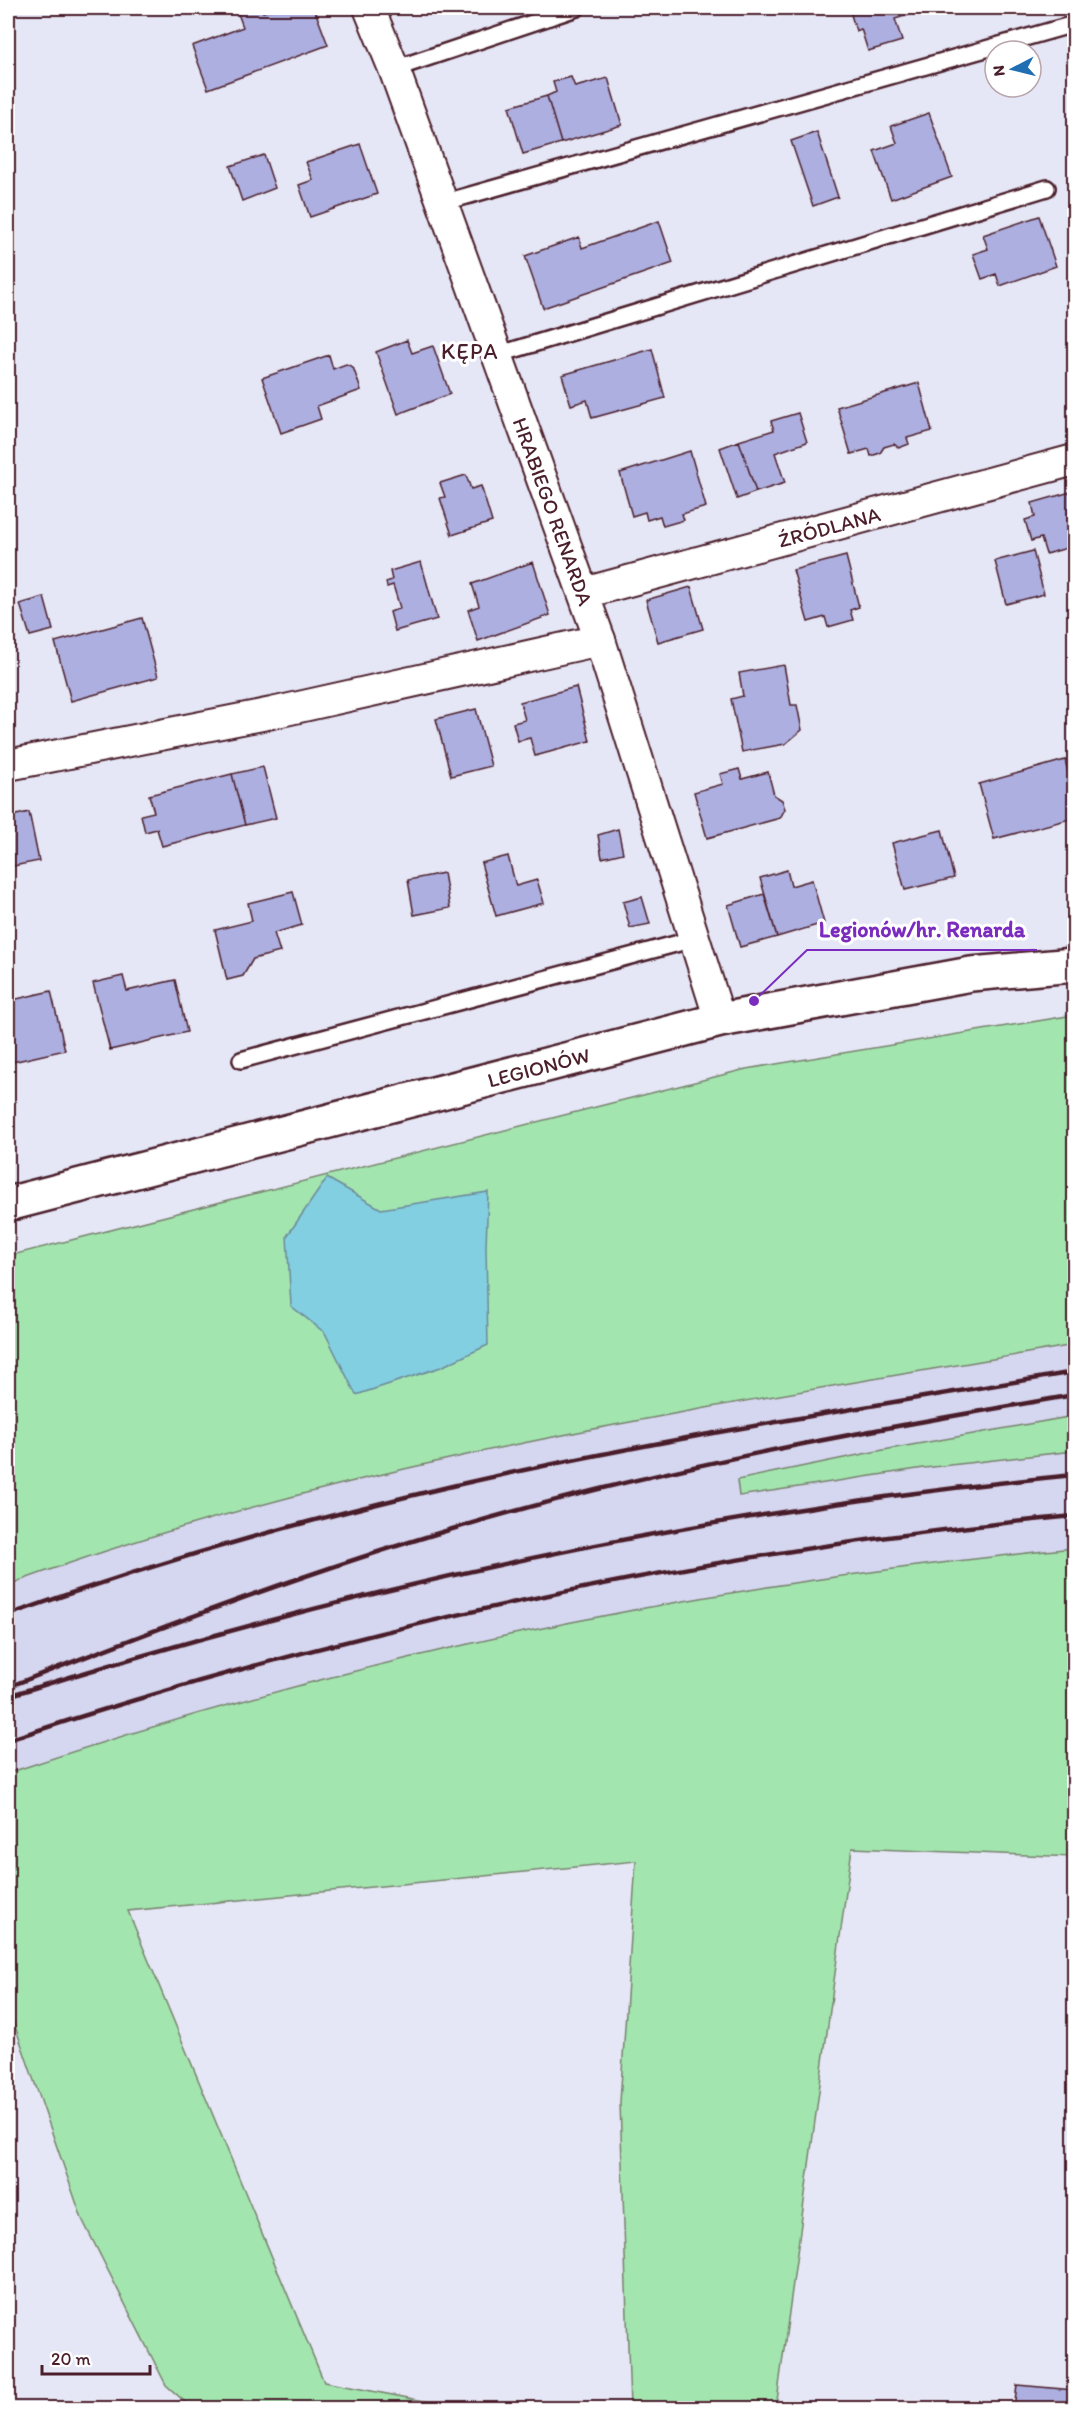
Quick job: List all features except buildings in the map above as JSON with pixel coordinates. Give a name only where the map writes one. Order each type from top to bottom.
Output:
[{"type":"street","name":"HRABIEGO RENARDA","points":[[369,8],[394,69],[584,593],[720,1020]]},
{"type":"street","name":"ŹRÓDLANA","points":[[584,593],[1074,460]]},
{"type":"street","points":[[8,765],[272,713],[600,640]]},
{"type":"street","name":"LEGIONÓW","points":[[8,1204],[720,1020],[971,974],[1074,966]]},
{"type":"lane","points":[[394,69],[577,8]]},
{"type":"lane","points":[[442,203],[1074,24]]},
{"type":"lane","points":[[497,355],[1047,188]]},
{"type":"lane","points":[[241,1060],[694,939]]},
{"type":"shaded area","points":[[1074,1345],[1074,1416],[878,1451],[737,1480],[740,1496],[924,1468],[1074,1451],[1074,1548],[779,1585],[514,1634],[247,1700],[8,1773],[8,1585],[85,1557],[204,1520],[321,1488],[418,1465],[521,1442],[646,1419]]},
{"type":"green space","points":[[1074,1015],[1074,1345],[669,1415],[401,1470],[269,1503],[138,1541],[8,1585],[8,1256],[746,1069]]},
{"type":"green space","points":[[1074,1416],[1074,1451],[924,1468],[739,1496],[737,1480],[878,1451]]},
{"type":"green space","points":[[1074,1548],[1074,1857],[852,1848],[776,2408],[630,2408],[620,2102],[636,1861],[128,1911],[324,2382],[461,2408],[192,2408],[166,2385],[82,2219],[8,2006],[8,1773],[102,1742],[293,1687],[390,1662],[584,1619],[854,1574]]},
{"type":"water","points":[[327,1178],[381,1209],[488,1192],[486,1247],[488,1345],[441,1367],[356,1395],[325,1333],[291,1306],[287,1236]]},
{"type":"railway","points":[[8,1615],[228,1544],[452,1486],[607,1453],[1074,1372]]},
{"type":"railway","points":[[8,1687],[288,1582],[402,1544],[535,1506],[688,1468],[842,1436],[1074,1395]]},
{"type":"railway","points":[[8,1696],[139,1656],[271,1620],[535,1557],[668,1531],[802,1509],[937,1490],[1074,1475]]},
{"type":"railway","points":[[8,1740],[138,1699],[270,1662],[402,1628],[535,1598],[803,1549],[1074,1516]]},
{"type":"place","name":"Legionów/hr. Renarda","points":[[754,1001]]},
{"type":"district","name":"KĘPA","points":[[470,351]]}]
